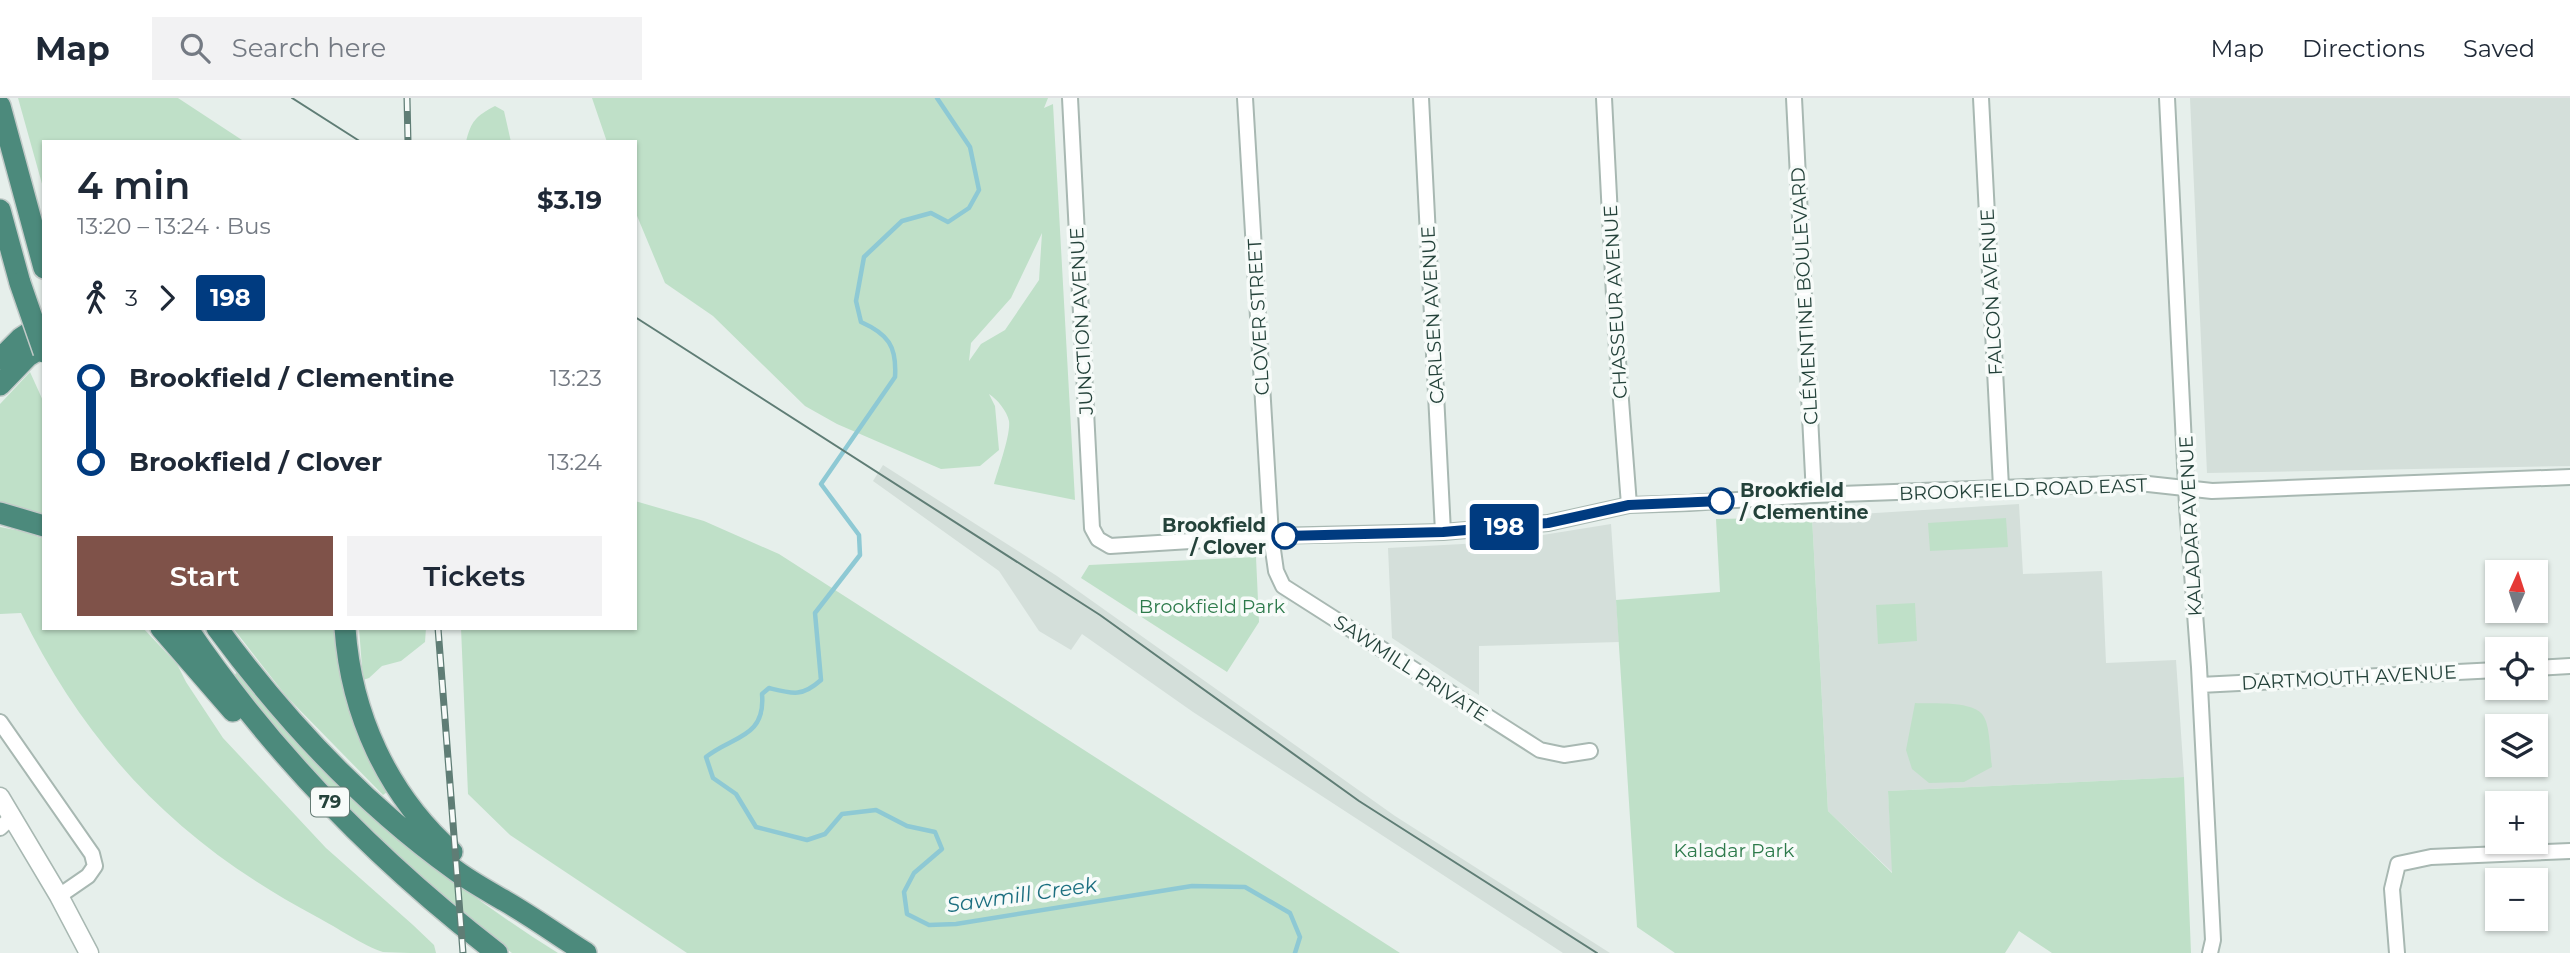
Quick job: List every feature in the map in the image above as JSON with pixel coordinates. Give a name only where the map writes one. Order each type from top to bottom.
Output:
[{"type":"highway","points":[[0,106],[42,261]]},
{"type":"highway","points":[[0,210],[20,283],[42,346]]},
{"type":"highway","points":[[0,359],[21,338],[42,324]]},
{"type":"highway","points":[[0,385],[28,356],[42,347]]},
{"type":"highway","points":[[0,513],[42,525]]},
{"type":"highway","points":[[163,630],[239,719],[295,778],[369,843]]},
{"type":"highway","name":"79","points":[[188,630],[283,751],[369,843],[430,899],[497,953]]},
{"type":"highway","name":"79","points":[[218,630],[259,684],[349,780],[394,821],[476,885],[505,900],[586,953]]},
{"type":"highway","points":[[345,630],[349,666],[359,708],[389,776],[423,823],[505,900]]},
{"type":"street","name":"JUNCTION AVENUE","points":[[1070,98],[1092,520],[1096,535],[1102,542]]},
{"type":"street","name":"CLOVER STREET","points":[[1245,98],[1271,536]]},
{"type":"street","name":"CARLSEN AVENUE","points":[[1421,98],[1443,532]]},
{"type":"street","name":"CHASSEUR AVENUE","points":[[1604,98],[1616,335],[1629,505]]},
{"type":"street","name":"CLÉMENTINE BOULEVARD","points":[[1794,98],[1814,495]]},
{"type":"street","name":"FALCON AVENUE","points":[[1981,98],[2001,487]]},
{"type":"street","name":"KALADAR AVENUE","points":[[2167,98],[2213,940],[2210,953]]},
{"type":"street","name":"BROOKFIELD ROAD EAST","points":[[1102,542],[1110,546],[1271,536],[1443,532],[1548,523],[1629,505],[1814,495],[2138,483],[2212,491],[2570,477]]},
{"type":"street","name":"SAWMILL PRIVATE","points":[[1271,536],[1276,571],[1283,586],[1539,750],[1564,755],[1590,751]]},
{"type":"street","points":[[2548,667],[2570,666]]},
{"type":"street","name":"DARTMOUTH AVENUE","points":[[2200,685],[2485,671]]},
{"type":"street","points":[[0,722],[92,855],[95,866],[88,876],[59,896]]},
{"type":"street","points":[[0,797],[6,822],[59,896],[89,953]]},
{"type":"street","points":[[2397,953],[2392,889],[2398,864],[2431,857],[2570,852]]},
{"type":"shaded area","points":[[2190,98],[2570,98],[2570,466],[2207,473]]},
{"type":"shaded area","points":[[883,465],[1057,576],[1395,816],[1610,953],[1563,953],[1193,712],[1082,634],[1071,650],[1039,631],[999,571],[873,481]]},
{"type":"shaded area","points":[[2019,504],[2023,574],[2102,571],[2106,663],[2176,660],[2184,777],[1888,791],[1893,873],[1828,811],[1812,517]]},
{"type":"shaded area","points":[[1611,524],[1619,642],[1479,646],[1479,695],[1392,638],[1388,548],[1500,542]]},
{"type":"green space","points":[[18,98],[178,98],[242,140],[42,140],[42,184]]},
{"type":"green space","points":[[592,98],[1048,98],[1044,108],[1053,104],[1075,500],[994,484],[1006,443],[1009,421],[1001,406],[989,394],[995,406],[999,450],[980,466],[941,469],[837,424],[805,406],[713,316],[665,283],[637,216],[637,140],[606,140]],"holes":[[[1042,233],[1039,280],[1005,330],[981,344],[969,361],[971,343],[1011,298]]]},
{"type":"green space","points":[[495,106],[504,111],[511,140],[467,140],[475,120]]},
{"type":"green space","points":[[30,372],[42,399],[42,518],[0,508],[0,404]]},
{"type":"green space","points":[[637,502],[704,521],[779,554],[1400,953],[687,953],[510,835],[468,794],[461,630],[637,630]]},
{"type":"green space","name":"Kaladar Park","points":[[1812,517],[1828,811],[1892,873],[1888,791],[2184,777],[2191,953],[2052,953],[2019,931],[2005,953],[1675,953],[1637,927],[1616,600],[1720,592],[1716,519]]},
{"type":"green space","points":[[2006,518],[2008,547],[1930,551],[1928,523]]},
{"type":"green space","points":[[0,527],[42,538],[42,630],[145,630],[177,664],[223,738],[326,848],[434,945],[436,953],[383,952],[375,949],[268,889],[223,859],[182,826],[144,790],[109,751],[77,709],[21,613],[0,614]]},
{"type":"green space","name":"Brookfield Park","points":[[1256,557],[1259,622],[1227,672],[1081,578],[1089,565]]},
{"type":"green space","points":[[1915,603],[1917,641],[1878,644],[1876,605]]},
{"type":"green space","points":[[235,630],[338,630],[372,763],[387,792],[383,795],[286,696]]},
{"type":"green space","points":[[359,630],[426,630],[425,642],[401,661],[382,666],[363,680]]},
{"type":"green space","points":[[237,672],[304,749],[363,805],[457,884],[558,953],[512,953],[474,925],[366,828],[298,757],[233,677]]},
{"type":"green space","points":[[1915,703],[1963,705],[1979,712],[1987,727],[1992,767],[1964,782],[1929,783],[1912,769],[1906,750]]},
{"type":"waterway","name":"Sawmill Creek","points":[[937,98],[970,147],[979,190],[969,208],[948,222],[931,213],[902,221],[864,257],[856,301],[861,322],[878,331],[889,342],[894,357],[895,377],[821,484],[859,535],[860,555],[815,613],[821,680],[803,692],[791,693],[769,688],[762,694],[762,708],[753,728],[706,757],[713,778],[736,794],[756,827],[807,840],[825,834],[842,814],[876,810],[907,826],[935,832],[942,849],[914,873],[904,892],[907,914],[929,925],[956,924],[1192,886],[1245,887],[1290,913],[1300,937],[1295,953]]},
{"type":"tram line","points":[[292,98],[358,140]]},
{"type":"tram line","points":[[637,318],[1100,615],[1359,801],[1597,953]]},
{"type":"railway","points":[[407,98],[408,140]]},
{"type":"railway","points":[[438,630],[463,953]]},
{"type":"bus line","name":"198","points":[[1285,536],[1443,532],[1548,523],[1629,505],[1721,501]]},
{"type":"place","name":"Brookfield / Clementine","points":[[1721,501]]},
{"type":"place","name":"Brookfield / Clover","points":[[1285,536]]}]
